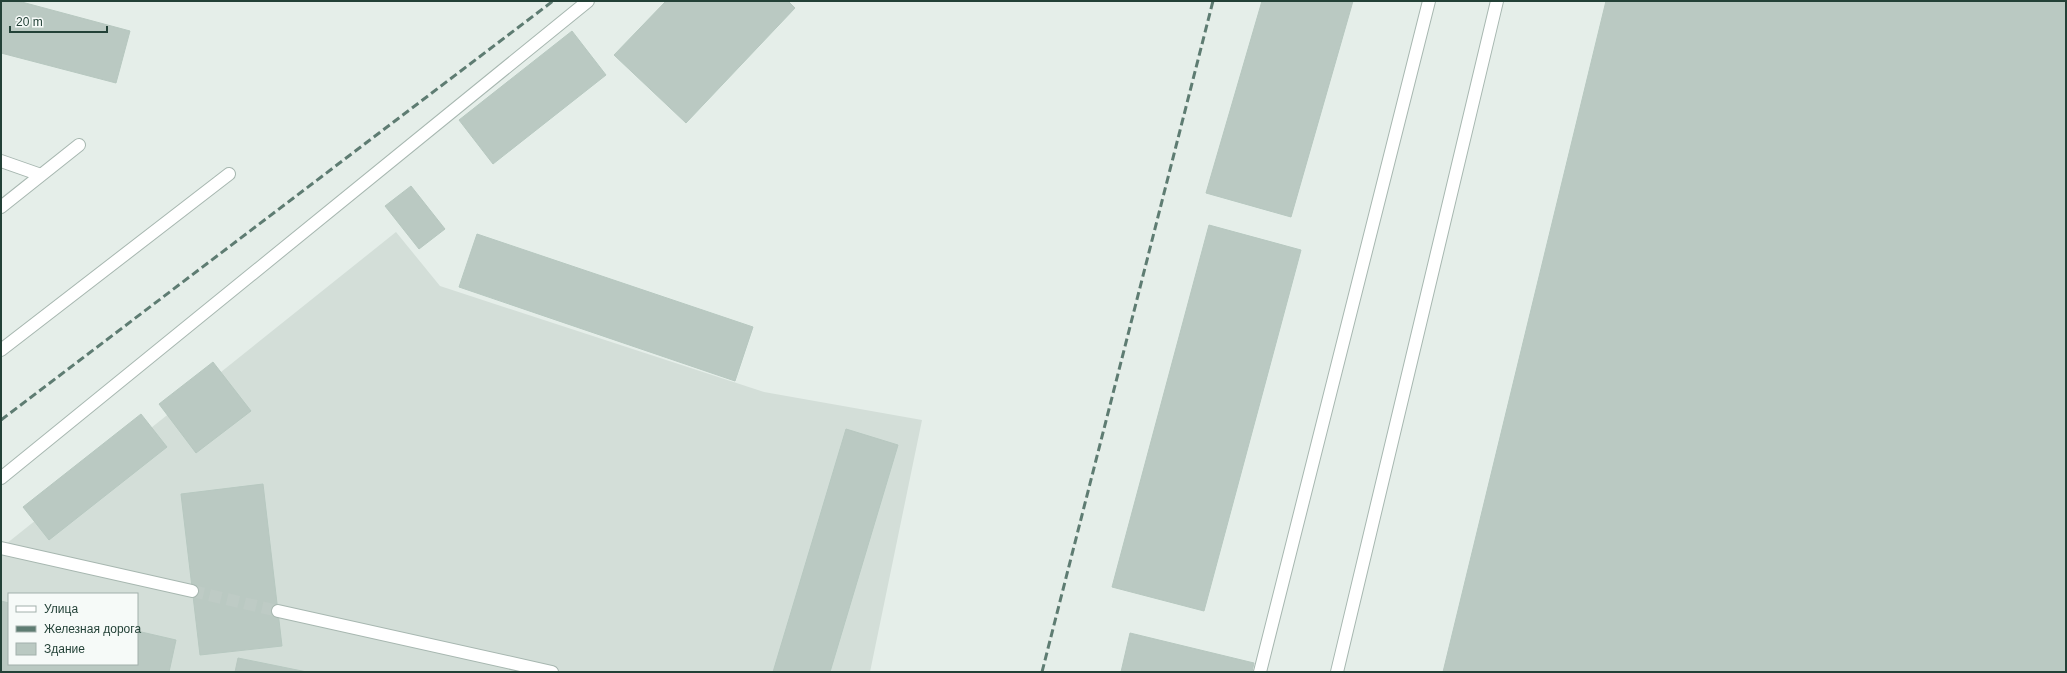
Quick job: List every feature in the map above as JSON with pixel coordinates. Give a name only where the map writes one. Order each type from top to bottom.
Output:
[{"type":"lane","points":[[1,478],[588,1]]},
{"type":"lane","points":[[1260,672],[1429,1]]},
{"type":"lane","points":[[1337,672],[1497,1]]},
{"type":"lane","points":[[1,207],[79,145]]},
{"type":"lane","points":[[1,161],[41,174]]},
{"type":"lane","points":[[1,350],[229,174]]},
{"type":"lane","points":[[1,548],[192,591]]},
{"type":"lane","points":[[278,611],[552,672]]},
{"type":"shaded area","points":[[396,232],[440,286],[764,392],[922,420],[870,672],[1,672],[1,548]]},
{"type":"building","points":[[1,1],[18,1],[130,31],[116,83],[1,53]]},
{"type":"building","points":[[666,1],[788,1],[795,8],[686,123],[614,55]]},
{"type":"building","points":[[1262,1],[1353,1],[1291,217],[1206,193]]},
{"type":"building","points":[[1606,1],[2066,1],[2066,672],[1443,672]]},
{"type":"building","points":[[572,31],[606,75],[493,164],[459,120]]},
{"type":"building","points":[[411,186],[445,229],[419,249],[385,206]]},
{"type":"building","points":[[1209,225],[1301,250],[1204,611],[1112,587]]},
{"type":"building","points":[[477,234],[753,327],[735,381],[459,287]]},
{"type":"building","points":[[213,362],[251,411],[196,453],[159,404]]},
{"type":"building","points":[[141,414],[167,447],[49,540],[23,507]]},
{"type":"building","points":[[846,429],[898,445],[830,672],[773,672]]},
{"type":"building","points":[[263,484],[282,646],[200,655],[181,494]]},
{"type":"building","points":[[1,601],[8,603],[8,665],[138,665],[138,631],[176,640],[169,672],[11,672],[1,670]]},
{"type":"building","points":[[1130,633],[1254,663],[1252,672],[1121,672]]},
{"type":"building","points":[[238,658],[307,672],[235,672]]},
{"type":"tunnel","points":[[192,591],[278,611]]},
{"type":"railway","points":[[1,420],[553,1]]},
{"type":"railway","points":[[1042,672],[1213,1]]}]
